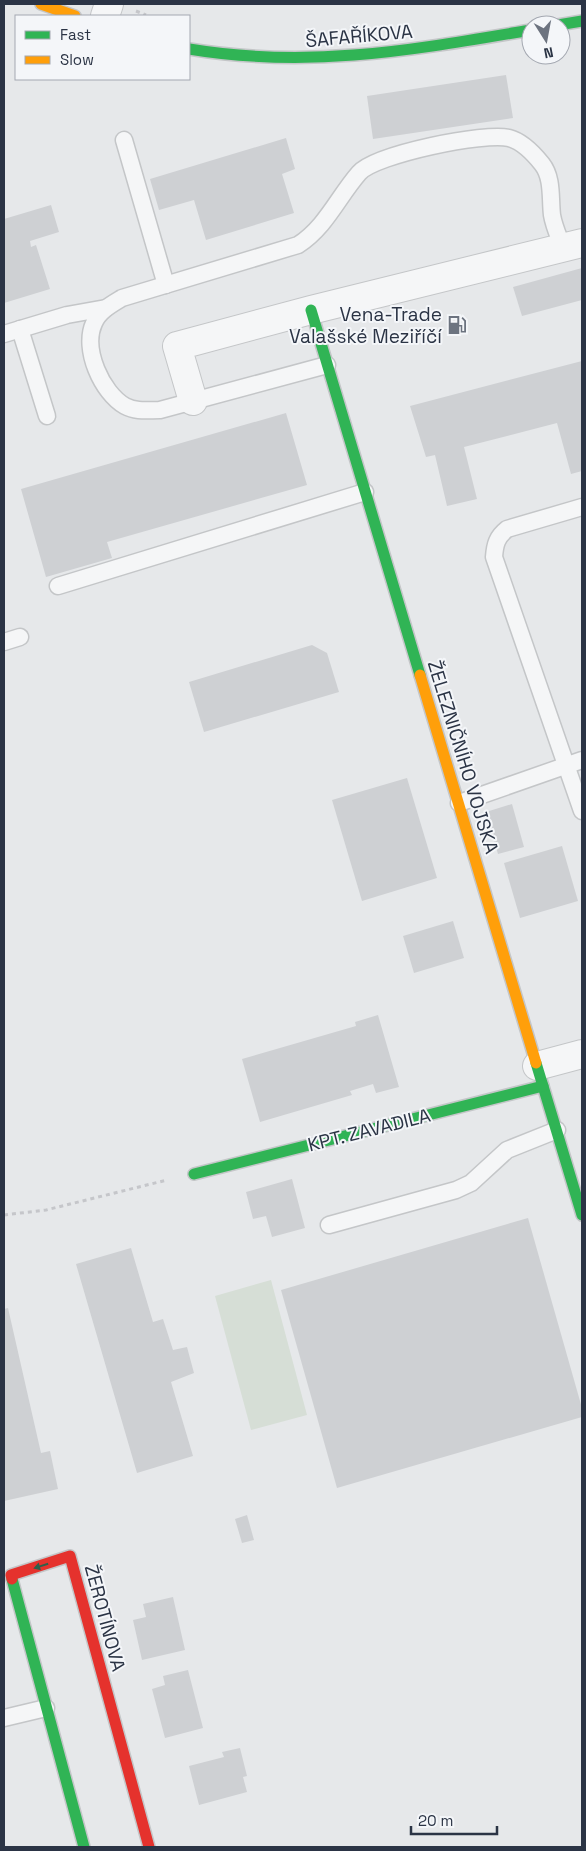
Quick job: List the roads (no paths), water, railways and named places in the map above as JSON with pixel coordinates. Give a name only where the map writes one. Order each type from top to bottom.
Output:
[{"type":"street","points":[[41,4],[72,15]]},
{"type":"street","points":[[106,15],[121,5]]},
{"type":"street","name":"ŠAFAŘÍKOVA","points":[[190,49],[208,53],[268,58],[374,55],[521,32]]},
{"type":"street","points":[[193,401],[177,346],[311,310],[573,246]]},
{"type":"street","name":"ŽELEZNIČNÍHO VOJSKA","points":[[311,310],[582,1215]]},
{"type":"street","name":"KPT. ZAVADILA","points":[[194,1174],[540,1076],[582,1054]]},
{"type":"street","name":"ŽEROTÍNOVA","points":[[84,1847],[11,1575],[70,1556],[149,1847]]},
{"type":"lane","points":[[327,365],[160,410],[140,410],[126,406],[112,396],[95,368],[91,343],[94,323],[106,308],[122,298],[298,246],[320,228],[360,172],[373,163],[480,137],[498,136],[512,139],[524,146],[543,165],[551,191],[554,226],[573,246]]},
{"type":"lane","points":[[124,140],[166,285]]},
{"type":"lane","points":[[4,334],[66,315],[106,308]]},
{"type":"lane","points":[[20,329],[47,416]]},
{"type":"lane","points":[[58,586],[366,492]]},
{"type":"lane","points":[[582,507],[507,529],[499,536],[494,545],[494,557],[582,811]]},
{"type":"lane","points":[[4,642],[20,637]]},
{"type":"lane","points":[[458,803],[582,760]]},
{"type":"lane","points":[[329,1225],[456,1190],[471,1183],[507,1150],[557,1130]]},
{"type":"lane","points":[[4,1718],[46,1708]]},
{"type":"place","name":"Vena-Trade Valašské Meziříčí","points":[[457,325]]}]
